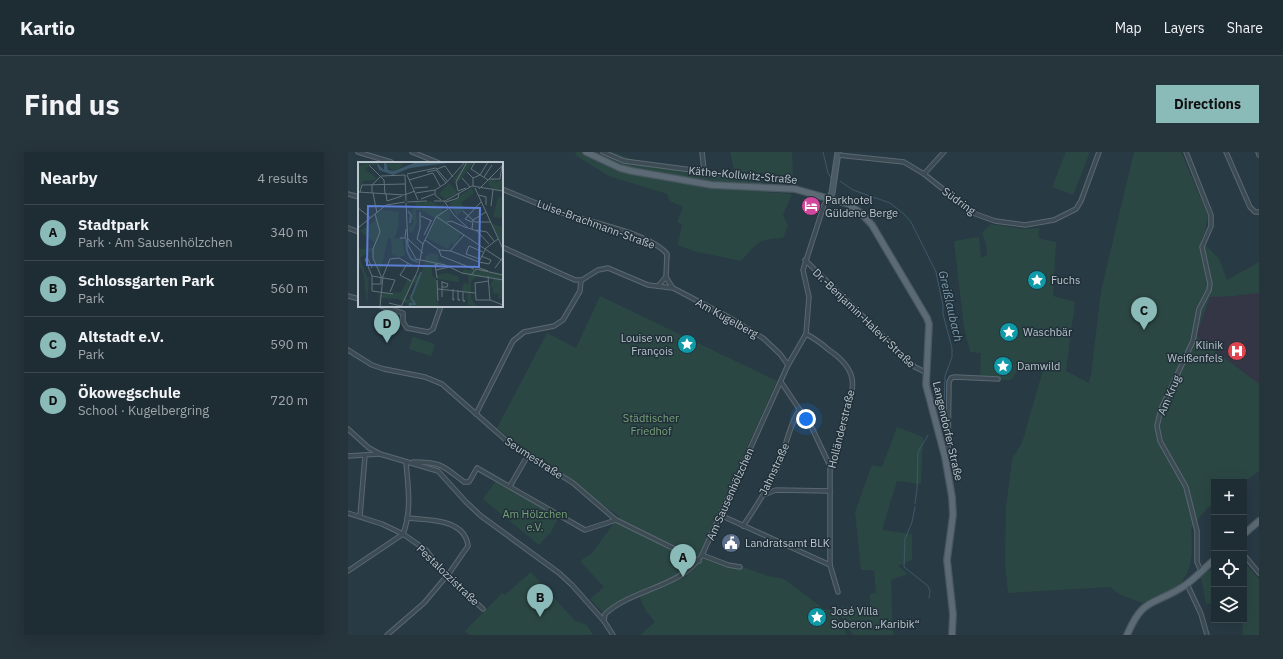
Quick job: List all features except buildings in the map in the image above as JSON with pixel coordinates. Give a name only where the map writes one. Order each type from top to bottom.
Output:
[{"type":"main road","name":"Käthe-Kollwitz-Straße","points":[[590,153],[632,172],[712,185],[795,189],[829,198]]},
{"type":"main road","name":"Langendorfer Straße","points":[[829,198],[851,206],[872,225],[927,318],[929,327],[925,372],[928,396],[945,457],[951,487],[953,515],[947,560],[953,614],[952,635]]},
{"type":"main road","points":[[1247,531],[1259,521]]},
{"type":"main road","points":[[1127,635],[1134,618],[1144,607],[1187,584],[1211,563]]},
{"type":"street","points":[[358,152],[391,162]]},
{"type":"street","points":[[412,152],[437,162]]},
{"type":"street","points":[[603,152],[624,161],[700,171],[704,168],[702,152]]},
{"type":"street","points":[[924,174],[944,152]]},
{"type":"street","name":"Südring","points":[[838,153],[904,162],[924,174],[973,213],[995,221],[1017,225],[1035,224],[1062,217],[1076,209],[1081,201],[1099,152]]},
{"type":"street","name":"Am Krug","points":[[1186,152],[1211,215],[1211,226],[1202,247],[1210,284],[1209,290],[1199,308],[1193,341],[1161,409],[1157,426],[1160,441],[1186,487],[1197,531],[1196,562],[1201,571]]},
{"type":"street","points":[[1226,152],[1250,207],[1255,212],[1259,212]]},
{"type":"street","points":[[806,334],[810,298],[803,270],[824,205],[832,193],[838,153]]},
{"type":"street","name":"Luise-Brachmann-Straße","points":[[503,189],[560,212],[655,243],[667,254],[666,277]]},
{"type":"street","points":[[348,194],[358,197]]},
{"type":"street","points":[[348,228],[358,232]]},
{"type":"street","points":[[476,414],[512,342],[524,332],[554,326],[563,320],[580,291],[581,280],[575,280],[503,247]]},
{"type":"street","name":"Dr.-Benjamin-Halevi-Straße","points":[[805,260],[915,368],[925,372]]},
{"type":"street","name":"Am Kugelberg","points":[[581,280],[598,270],[608,268],[648,286],[673,288],[732,319],[763,338],[780,354],[788,365]]},
{"type":"street","points":[[658,286],[666,277],[673,288]]},
{"type":"street","points":[[348,296],[358,299]]},
{"type":"street","points":[[384,307],[403,313],[403,322],[407,328],[428,332],[433,329],[441,307]]},
{"type":"street","name":"Am Sausenhölzchen","points":[[604,621],[605,614],[619,603],[680,576],[699,561],[788,365],[806,334]]},
{"type":"street","name":"Holländerstraße","points":[[806,334],[841,358],[847,364],[852,377],[852,392],[848,410],[830,466],[830,565],[838,592]]},
{"type":"street","name":"Seumestraße","points":[[348,350],[372,365],[384,370],[434,380],[442,384],[508,442],[573,483],[616,520],[699,561]]},
{"type":"street","points":[[945,457],[948,457],[949,382],[951,378],[955,376],[998,379]]},
{"type":"street","points":[[781,382],[812,428],[830,466]]},
{"type":"street","name":"Jahnstraße","points":[[743,526],[763,495],[786,448],[796,414],[800,410]]},
{"type":"street","points":[[348,429],[369,448],[380,454],[406,463],[438,471],[481,516],[559,573],[586,599],[604,621],[613,635]]},
{"type":"street","points":[[348,456],[380,454]]},
{"type":"street","points":[[510,486],[528,455]]},
{"type":"street","points":[[360,516],[365,456]]},
{"type":"street","points":[[406,463],[433,462],[440,464],[464,482],[469,482],[477,468],[585,530],[616,520]]},
{"type":"street","points":[[348,570],[403,534],[407,518],[408,488],[406,463]]},
{"type":"street","points":[[763,495],[776,490],[830,491]]},
{"type":"street","name":"Pestalozzistraße","points":[[348,513],[360,516],[403,534],[426,550],[446,574],[450,576],[483,609]]},
{"type":"street","points":[[720,515],[830,565]]},
{"type":"street","points":[[387,635],[424,603],[446,574],[450,572],[468,546],[464,534],[453,526],[442,522],[407,518]]},
{"type":"street","points":[[702,556],[740,567]]},
{"type":"street","points":[[1247,559],[1259,573]]},
{"type":"street","points":[[1187,584],[1201,614],[1207,635]]},
{"type":"shaded area","name":"Klinik Weißenfels","points":[[1259,293],[1259,384],[1196,336],[1210,296],[1234,296]]},
{"type":"green space","points":[[576,152],[613,152],[644,164],[723,176],[735,174],[730,152],[792,152],[793,177],[759,173],[764,192],[792,194],[783,215],[788,226],[783,238],[768,239],[759,243],[741,261],[693,251],[678,245],[682,224],[677,222],[683,207],[670,201],[667,194],[609,176],[575,155]]},
{"type":"green space","points":[[1066,152],[1090,152],[1073,195],[1052,187]]},
{"type":"green space","points":[[1134,152],[1181,152],[1208,215],[1205,232],[1201,240],[1219,259],[1227,280],[1259,262],[1259,293],[1210,297],[1196,336],[1259,384],[1259,471],[1247,480],[1211,479],[1211,505],[1207,508],[1191,529],[1192,555],[1187,574],[1176,587],[1165,593],[1143,603],[1119,594],[1110,587],[1008,593],[1005,563],[1006,508],[1012,459],[1022,443],[1043,370],[1020,367],[1011,380],[980,379],[981,353],[970,352],[964,327],[954,241],[979,237],[981,257],[987,256],[986,244],[982,233],[991,224],[1022,229],[1040,228],[1038,235],[1041,239],[1056,242],[1053,296],[1075,302],[1066,371],[1089,383],[1101,291]]},
{"type":"green space","name":"Städtischer Friedhof","points":[[600,296],[777,381],[700,552],[768,576],[784,579],[824,609],[833,611],[839,617],[847,635],[640,635],[655,622],[646,611],[637,592],[602,612],[590,599],[604,587],[580,561],[592,553],[619,516],[556,473],[497,428],[547,333],[576,348]]},
{"type":"green space","points":[[413,337],[435,344],[431,356],[409,349]]},
{"type":"green space","points":[[897,427],[923,437],[921,484],[897,481],[882,530],[912,534],[912,560],[898,566],[908,574],[891,580],[893,635],[853,635],[838,612],[841,607],[870,609],[870,594],[876,593],[874,570],[861,570],[855,512],[872,465],[882,467]]},
{"type":"green space","name":"Am Hölzchen e.V.","points":[[496,481],[559,517],[551,532],[539,545],[483,499]]},
{"type":"green space","points":[[1247,565],[1259,579],[1259,635],[1243,635],[1242,623],[1247,623]]},
{"type":"green space","points":[[1211,569],[1211,603],[1206,604],[1201,577]]},
{"type":"green space","points":[[531,572],[575,621],[587,625],[593,635],[469,635],[465,631],[502,593],[505,595]]},
{"type":"waterway","name":"Greißlaubach","points":[[823,152],[828,173],[831,178]]},
{"type":"waterway","name":"Greißlaubach","points":[[840,181],[853,190],[890,203],[904,214],[911,222],[936,272],[943,306],[943,314],[952,348],[952,357],[945,376],[944,410]]},
{"type":"waterway","name":"Greißlaubach","points":[[915,504],[918,452],[928,435]]},
{"type":"waterway","name":"Greißlaubach","points":[[915,507],[912,522],[905,539],[904,567],[928,586],[930,591],[929,598]]},
{"type":"place","name":"Parkhotel Güldene Berge","points":[[811,206]]},
{"type":"place","name":"Fuchs","points":[[1037,280]]},
{"type":"place","name":"Altstadt e.V.","points":[[1144,330]]},
{"type":"place","name":"Waschbär","points":[[1009,332]]},
{"type":"place","name":"Ökowegschule","points":[[387,343]]},
{"type":"place","name":"Louise von François","points":[[687,344]]},
{"type":"place","name":"Klinik Weißenfels","points":[[1237,351]]},
{"type":"place","name":"Damwild","points":[[1003,366]]},
{"type":"place","name":"Landratsamt BLK","points":[[731,543]]},
{"type":"place","name":"Stadtpark","points":[[683,577]]},
{"type":"place","name":"Schlossgarten Park","points":[[540,617]]},
{"type":"place","name":"José Villa Soberon „Karibik“","points":[[817,617]]}]
